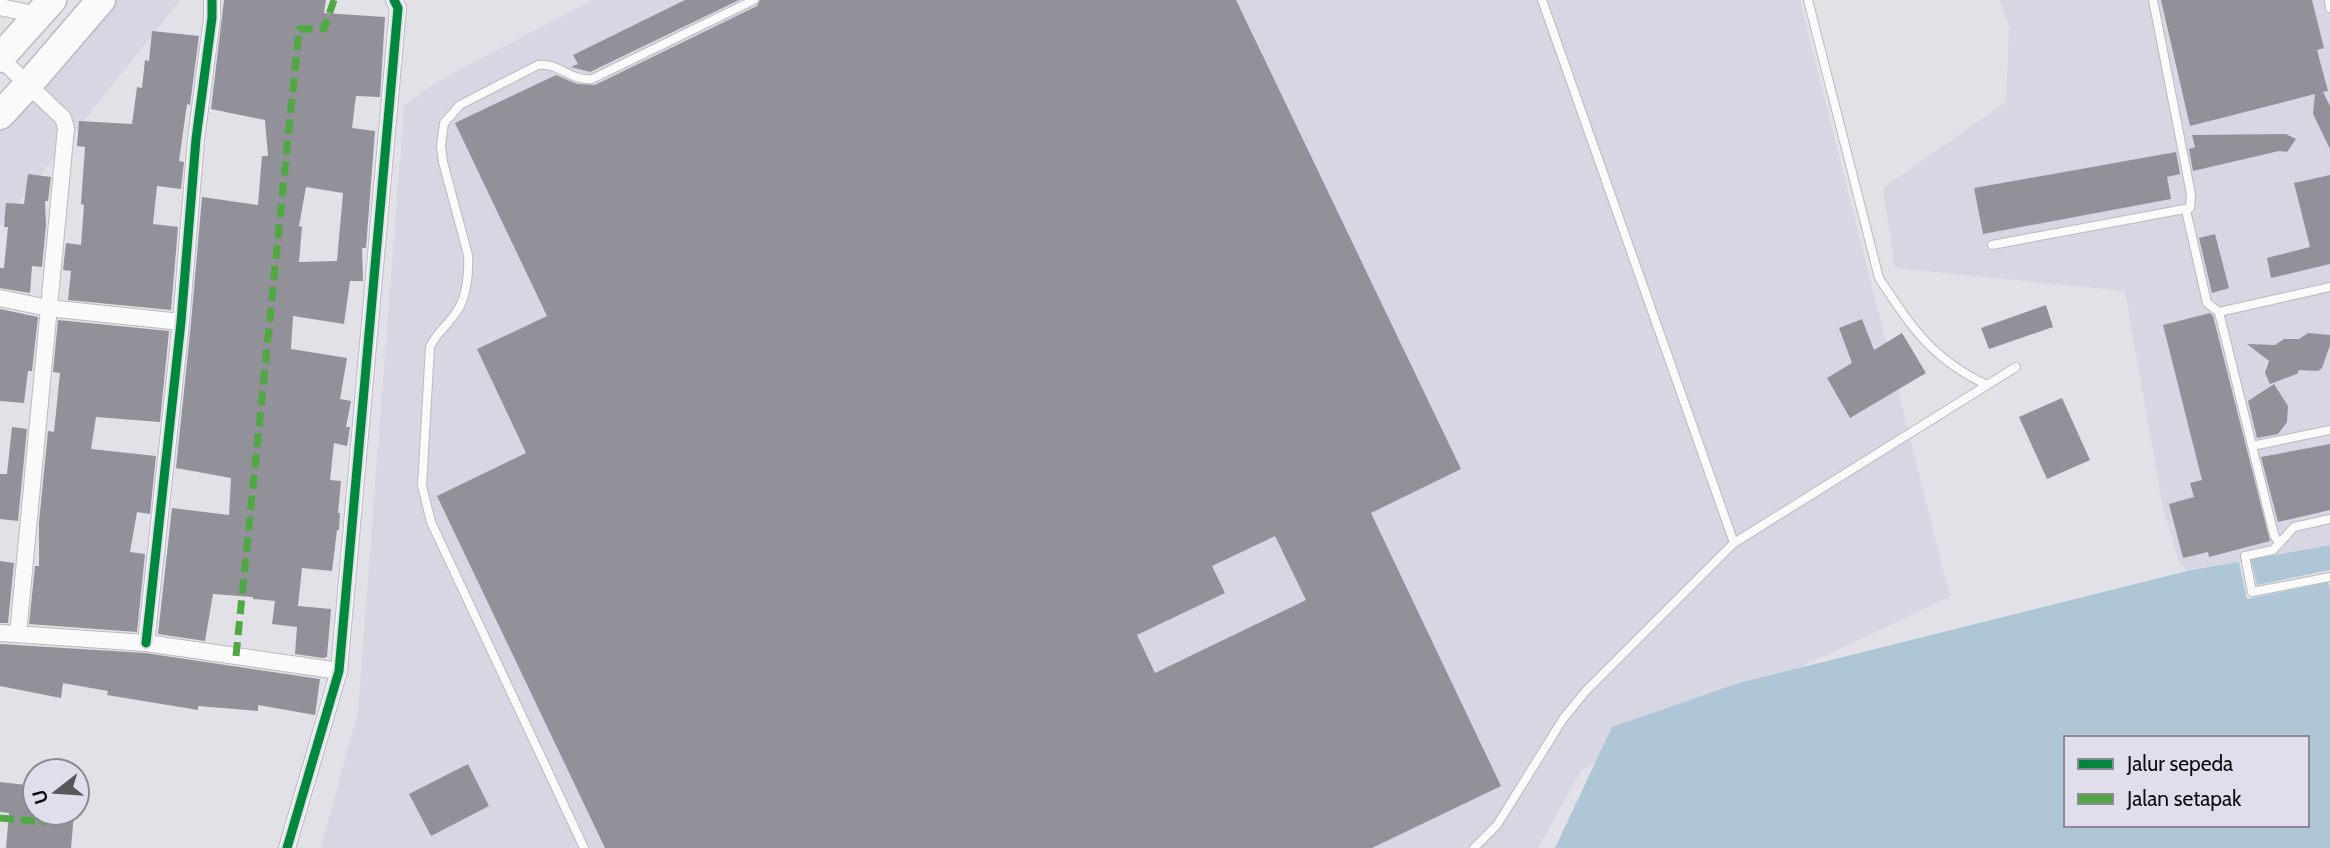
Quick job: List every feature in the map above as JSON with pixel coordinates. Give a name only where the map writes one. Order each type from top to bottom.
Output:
[{"type":"highway","points":[[0,115],[101,0]]},
{"type":"highway","points":[[0,58],[45,7]]},
{"type":"street","points":[[146,643],[212,0]]},
{"type":"street","points":[[287,848],[339,671],[398,8],[394,0]]},
{"type":"street","points":[[0,7],[45,7]]},
{"type":"street","points":[[0,58],[65,123],[18,634]]},
{"type":"street","points":[[0,298],[48,308],[181,322]]},
{"type":"street","points":[[0,633],[146,643],[339,671]]},
{"type":"lane","points":[[584,848],[430,522],[425,502],[422,486],[430,347],[462,302],[468,267],[464,240],[443,162],[444,123],[460,105],[538,65],[549,65],[581,79],[592,79],[754,0]]},
{"type":"lane","points":[[1542,0],[1734,543]]},
{"type":"lane","points":[[1808,0],[1879,278],[1930,348],[1960,372],[1987,385]]},
{"type":"lane","points":[[1992,245],[2190,208],[2191,194],[2153,0]]},
{"type":"lane","points":[[2329,0],[2330,8]]},
{"type":"lane","points":[[2186,209],[2207,303],[2219,312],[2274,534],[2279,543]]},
{"type":"lane","points":[[2219,312],[2330,287]]},
{"type":"lane","points":[[1474,848],[1497,825],[1577,701],[1734,543],[2016,368]]},
{"type":"lane","points":[[2252,446],[2330,430]]},
{"type":"lane","points":[[2330,519],[2294,527],[2273,550],[2245,556],[2252,592],[2330,577]]},
{"type":"shaded area","points":[[111,0],[180,0],[0,226],[0,126]]},
{"type":"shaded area","points":[[592,0],[1800,0],[1950,597],[1582,769],[1538,848],[321,848],[358,711],[404,106],[435,83]]},
{"type":"shaded area","points":[[2000,0],[2330,0],[2330,545],[2187,571],[2178,559],[2162,503],[2125,291],[1895,268],[1883,188],[2006,102],[2009,27]]},
{"type":"water","points":[[2330,545],[2330,848],[1555,848],[1612,727],[1739,683],[2187,571]]},
{"type":"pier","points":[[2251,560],[2257,585],[2330,570],[2330,588],[2328,582],[2247,599],[2239,562]]},
{"type":"building","points":[[224,0],[326,0],[324,13],[385,17],[380,97],[356,96],[352,128],[375,131],[366,248],[362,248],[363,281],[350,281],[344,324],[293,316],[291,349],[347,358],[340,399],[351,401],[346,427],[350,427],[347,446],[334,443],[330,480],[341,481],[339,530],[332,571],[302,568],[298,606],[331,609],[327,657],[323,658],[295,654],[297,627],[272,624],[275,601],[253,597],[213,594],[205,641],[158,634],[172,508],[229,515],[231,478],[176,468],[202,197],[258,205],[262,156],[268,156],[265,120],[211,109]],"holes":[[[306,187],[343,193],[337,261],[299,262],[302,227],[299,226]]]},
{"type":"building","points":[[685,0],[739,0],[590,72],[571,67],[578,64],[573,55]]},
{"type":"building","points":[[760,0],[1236,0],[1461,469],[1371,513],[1501,786],[1372,848],[605,848],[437,496],[526,453],[477,349],[547,316],[455,123],[556,75],[577,84],[595,85],[757,6]],"holes":[[[1275,536],[1306,600],[1155,673],[1137,635],[1225,593],[1212,566]]]},
{"type":"building","points":[[2161,0],[2312,0],[2324,48],[2317,50],[2328,91],[2323,92],[2330,106],[2330,149],[2313,114],[2315,94],[2190,126]]},
{"type":"building","points":[[152,31],[199,36],[179,161],[184,162],[181,189],[157,186],[153,224],[178,227],[171,310],[68,300],[71,271],[63,270],[66,243],[81,245],[84,205],[81,204],[85,147],[77,146],[79,121],[132,124],[137,87],[142,88],[145,60],[149,61]]},
{"type":"building","points":[[2286,134],[2296,139],[2287,152],[2279,151],[2193,171],[2189,149],[2195,147],[2192,135]]},
{"type":"building","points":[[2176,152],[2180,174],[2167,177],[2171,199],[1983,234],[1974,188]]},
{"type":"building","points":[[28,174],[51,177],[48,201],[45,201],[42,267],[32,266],[30,293],[0,288],[0,268],[4,268],[8,227],[4,227],[6,203],[24,204]]},
{"type":"building","points":[[2330,175],[2330,264],[2271,278],[2267,258],[2310,247],[2294,183]]},
{"type":"building","points":[[2215,234],[2229,288],[2212,293],[2199,238]]},
{"type":"building","points":[[2046,305],[2053,327],[1989,349],[1981,328]]},
{"type":"building","points":[[0,309],[38,317],[32,371],[28,371],[24,403],[0,401]]},
{"type":"building","points":[[2210,313],[2213,316],[2270,541],[2209,557],[2208,552],[2183,558],[2169,504],[2194,497],[2190,483],[2202,480],[2163,325]]},
{"type":"building","points":[[1862,319],[1874,350],[1902,333],[1926,373],[1850,418],[1827,378],[1852,363],[1839,328]]},
{"type":"building","points":[[58,320],[169,331],[160,422],[96,417],[91,449],[156,456],[150,514],[137,512],[130,552],[145,554],[137,632],[29,624],[35,566],[39,566],[39,522],[48,431],[54,432],[60,373],[53,372]]},
{"type":"building","points":[[2308,333],[2330,335],[2330,345],[2322,368],[2318,371],[2299,370],[2297,374],[2270,384],[2265,373],[2269,361],[2247,344],[2275,345],[2284,339],[2299,339]]},
{"type":"building","points":[[2274,384],[2288,406],[2287,422],[2278,434],[2257,438],[2248,401]]},
{"type":"building","points":[[2062,398],[2090,460],[2047,479],[2019,417]]},
{"type":"building","points":[[12,427],[27,429],[18,521],[0,519],[0,474],[7,474]]},
{"type":"building","points":[[2330,444],[2330,510],[2278,522],[2261,457]]},
{"type":"building","points":[[0,561],[14,563],[8,623],[0,623]]},
{"type":"building","points":[[0,644],[145,653],[320,679],[315,715],[258,705],[258,711],[198,706],[198,710],[107,695],[108,691],[63,683],[61,698],[0,686]]},
{"type":"building","points":[[468,764],[489,806],[431,836],[409,794]]},
{"type":"building","points":[[0,782],[21,784],[21,827],[73,827],[71,848],[6,848],[9,813],[0,812]]},
{"type":"marked path","points":[[236,656],[299,29],[324,29],[334,0]]},
{"type":"marked path","points":[[0,818],[21,820]]},
{"type":"cycle path","points":[[146,643],[212,0]]},
{"type":"cycle path","points":[[287,848],[339,671],[398,8],[394,0]]}]
